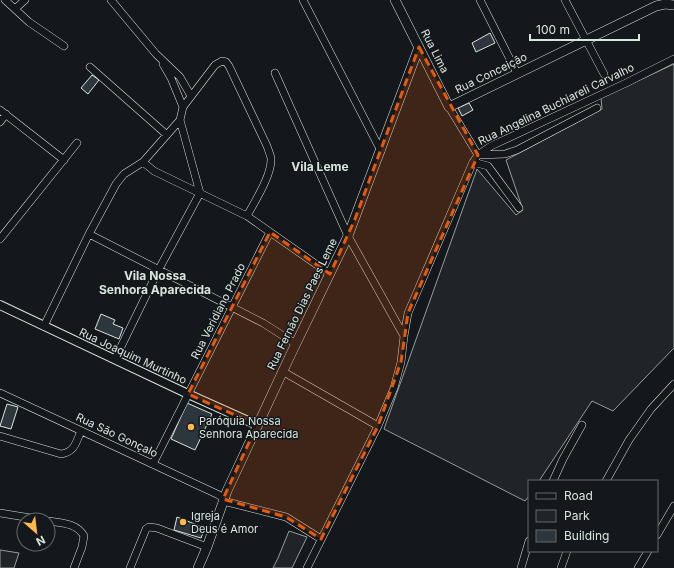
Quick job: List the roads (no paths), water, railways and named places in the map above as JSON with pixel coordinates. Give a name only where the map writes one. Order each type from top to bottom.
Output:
[{"type":"main road","name":"Rua Lima","points":[[395,0],[449,107]]},
{"type":"main road","name":"Rua Conceição","points":[[449,107],[656,6],[665,4],[674,5]]},
{"type":"main road","name":"Rua Fernão Dias Paes Leme","points":[[198,568],[207,547],[223,499],[282,371],[348,236],[419,47]]},
{"type":"street","points":[[6,0],[29,22],[64,46]]},
{"type":"street","points":[[16,8],[25,0]]},
{"type":"street","points":[[111,0],[156,54],[172,78],[183,107]]},
{"type":"street","points":[[303,0],[381,151]]},
{"type":"street","points":[[480,0],[517,73]]},
{"type":"street","points":[[565,0],[604,74]]},
{"type":"street","points":[[156,54],[180,77],[191,96]]},
{"type":"street","name":"Rua Angelina Buchiareli Carvalho","points":[[478,155],[491,146],[517,133],[626,83],[674,59]]},
{"type":"street","points":[[44,326],[89,234],[116,184],[124,174],[143,162],[180,120],[183,107],[218,62],[222,60],[229,66],[271,157],[267,176],[247,216]]},
{"type":"street","points":[[90,67],[167,135]]},
{"type":"street","points":[[275,73],[348,236],[404,336]]},
{"type":"street","name":"Rua Lima","points":[[449,107],[478,155]]},
{"type":"street","name":"Rua Angelina Buchiareli Carvalho","points":[[478,155],[505,154],[517,150],[597,108]]},
{"type":"street","points":[[0,122],[3,112],[64,160]]},
{"type":"street","points":[[115,359],[159,269],[200,193],[180,120]]},
{"type":"street","points":[[0,240],[77,143]]},
{"type":"street","points":[[307,568],[378,426],[394,388],[401,362],[408,313],[473,162],[478,155]]},
{"type":"street","points":[[143,162],[154,171],[247,216],[330,274]]},
{"type":"street","points":[[473,162],[488,166],[519,208]]},
{"type":"street","name":"Rua Veridiano Prado","points":[[153,464],[270,232]]},
{"type":"street","points":[[89,234],[263,323],[296,344]]},
{"type":"street","name":"Rua Joaquim Murtinho","points":[[1,306],[257,425]]},
{"type":"street","points":[[282,371],[378,426]]},
{"type":"street","points":[[607,480],[628,440],[651,409],[674,384]]},
{"type":"street","name":"Rua São Gonçalo","points":[[0,393],[219,495],[227,502],[286,516],[321,539]]},
{"type":"street","points":[[553,480],[563,459],[582,425]]},
{"type":"street","points":[[0,436],[61,454],[68,453],[73,449],[81,431]]},
{"type":"street","points":[[658,533],[674,506]]},
{"type":"street","points":[[0,513],[16,516]]},
{"type":"street","points":[[56,522],[74,525],[81,530],[84,536],[82,547],[74,568]]},
{"type":"street","points":[[130,568],[146,529],[149,527],[157,528],[207,547]]},
{"type":"street","points":[[523,568],[528,546]]},
{"type":"street","points":[[561,568],[567,552]]},
{"type":"street","points":[[638,568],[647,552]]},
{"type":"place","name":"Paróquia Nossa Senhora Aparecida","points":[[191,427]]},
{"type":"place","name":"Igreja Deus é Amor","points":[[183,522]]},
{"type":"district","name":"Vila Leme","points":[[320,167]]},
{"type":"district","name":"Vila Nossa Senhora Aparecida","points":[[155,283]]}]
